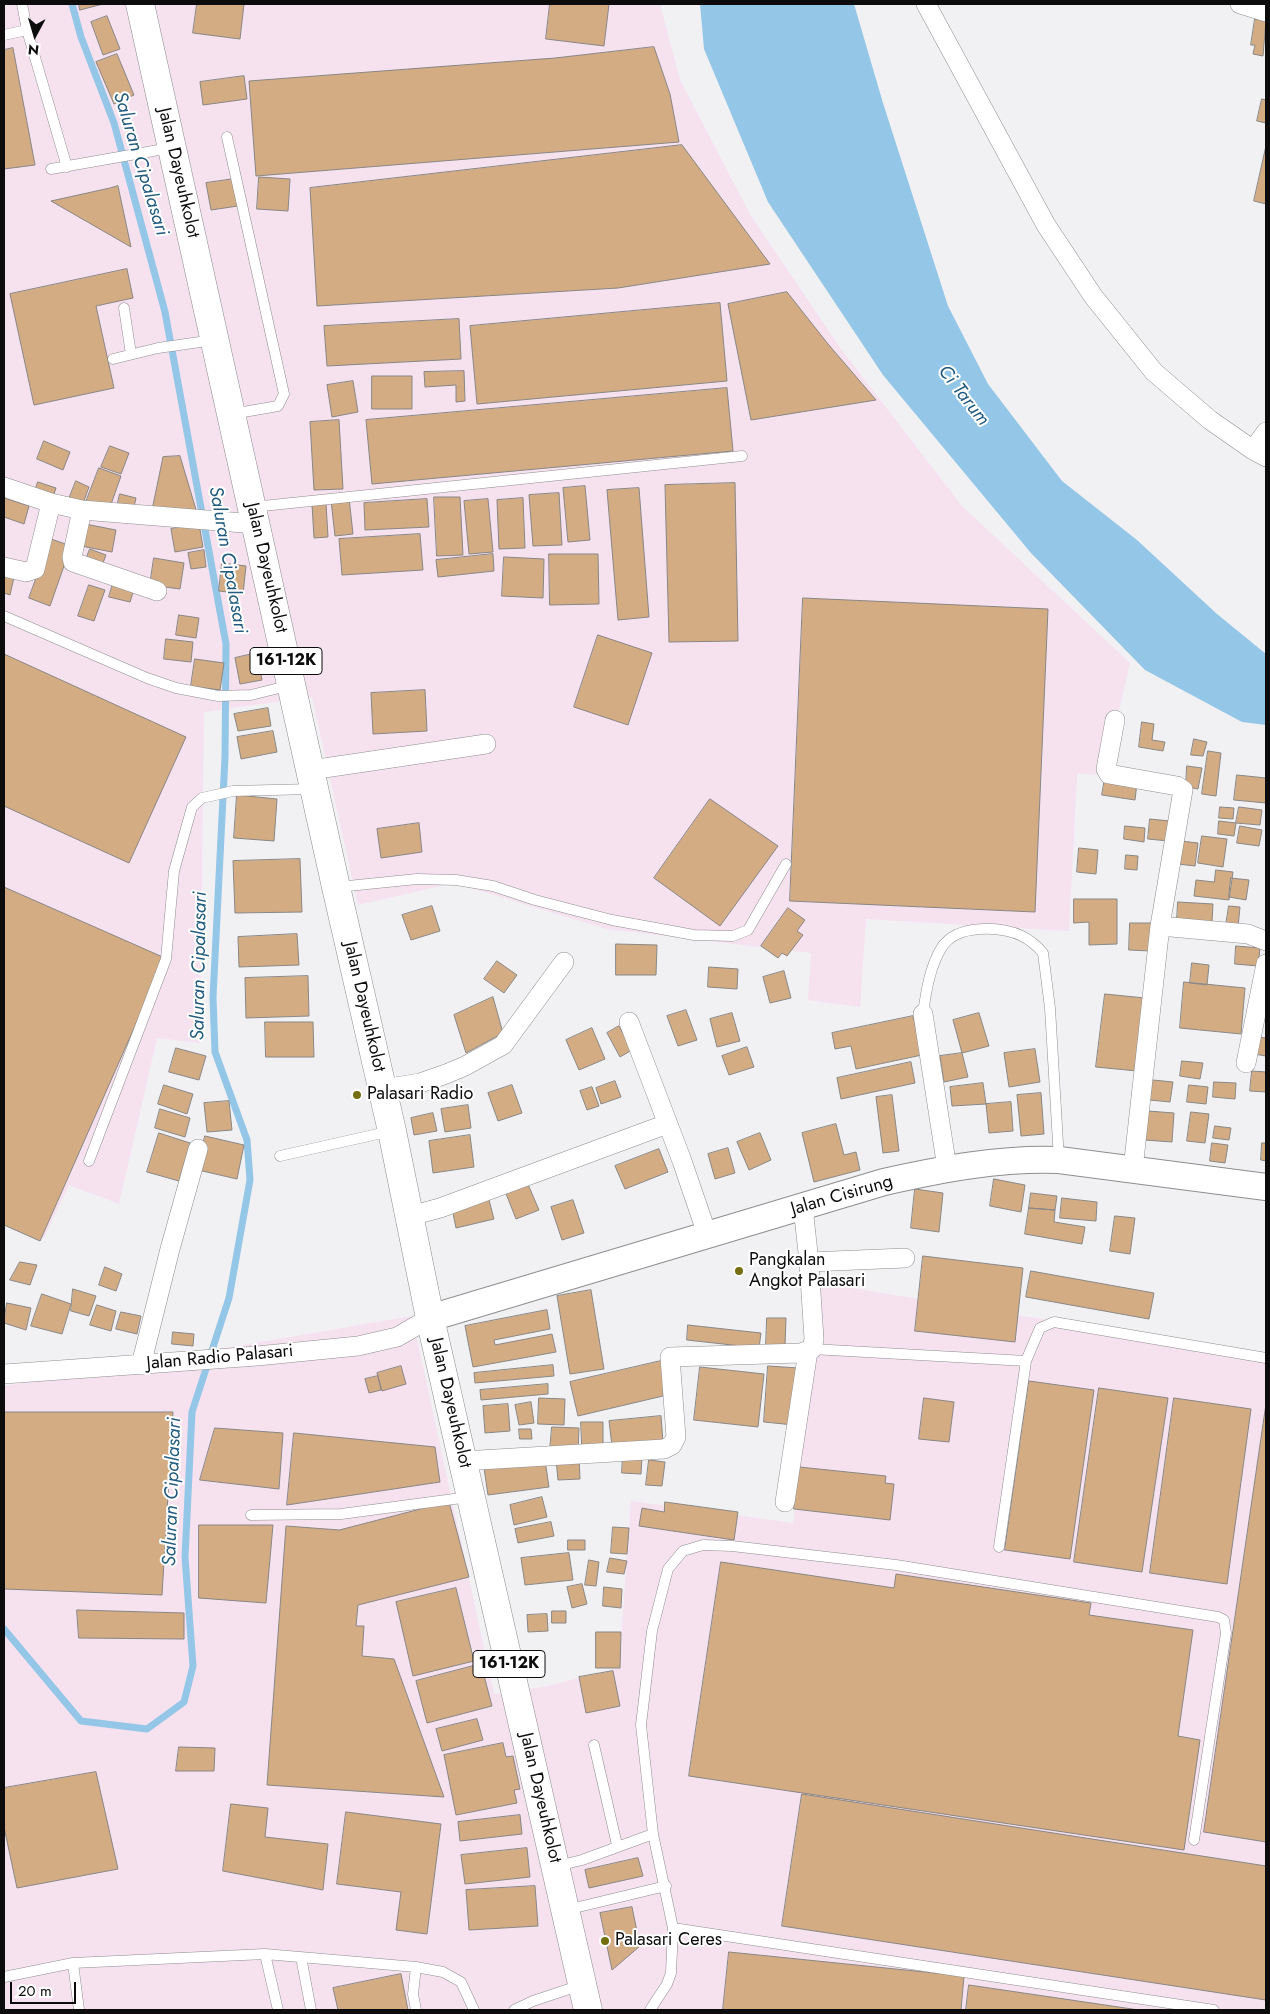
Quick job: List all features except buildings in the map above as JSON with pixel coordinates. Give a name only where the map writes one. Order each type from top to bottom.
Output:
[{"type":"main road","name":"Jalan Dayeuhkolot","points":[[140,4],[161,150],[202,341],[232,414],[312,780],[383,1089],[430,1318],[585,1998]]},
{"type":"main road","name":"Jalan Cisirung","points":[[430,1318],[884,1182],[947,1168],[1029,1159],[1059,1160],[1266,1187]]},
{"type":"street","points":[[926,4],[1046,225],[1093,296],[1154,372],[1210,420],[1259,454],[1266,432]]},
{"type":"street","points":[[1240,4],[1266,12]]},
{"type":"street","points":[[4,487],[51,503],[82,510],[212,520],[254,516]]},
{"type":"street","points":[[4,566],[26,572],[35,569],[51,503]]},
{"type":"street","points":[[82,510],[72,557],[74,562],[157,590]]},
{"type":"street","points":[[1115,720],[1106,769],[1109,774],[1177,786],[1183,790],[1160,926],[1132,1169]]},
{"type":"street","points":[[312,780],[486,744]]},
{"type":"street","points":[[1160,926],[1248,934],[1266,941]]},
{"type":"street","points":[[383,1089],[420,1083],[446,1074],[466,1066],[503,1045],[564,962]]},
{"type":"street","points":[[1246,1063],[1266,964]]},
{"type":"street","points":[[922,1014],[947,1168]]},
{"type":"street","points":[[629,1022],[707,1234]]},
{"type":"street","points":[[410,1216],[440,1208],[667,1124]]},
{"type":"street","points":[[141,1365],[172,1240],[198,1149]]},
{"type":"street","points":[[785,1502],[810,1350],[814,1339],[810,1262],[803,1207]]},
{"type":"street","points":[[810,1262],[905,1258]]},
{"type":"street","name":"Jalan Radio Palasari","points":[[4,1374],[172,1363],[358,1346],[397,1336],[430,1318]]},
{"type":"street","points":[[463,1461],[664,1449],[672,1445],[676,1437],[670,1357],[810,1350]]},
{"type":"lane","points":[[22,4],[27,30],[66,167]]},
{"type":"lane","points":[[4,35],[27,30]]},
{"type":"lane","points":[[227,137],[284,394],[278,406],[232,414]]},
{"type":"lane","points":[[50,169],[161,150]]},
{"type":"lane","points":[[124,308],[131,354]]},
{"type":"lane","points":[[113,359],[158,348],[202,341]]},
{"type":"lane","points":[[254,516],[742,456]]},
{"type":"lane","points":[[4,616],[147,678],[176,688],[218,696],[251,695],[292,684]]},
{"type":"lane","points":[[89,1161],[166,960],[174,871],[192,807],[202,798],[212,795],[312,780]]},
{"type":"lane","points":[[336,887],[417,879],[456,880],[493,886],[535,900],[612,920],[694,934],[733,936],[748,930],[786,864]]},
{"type":"lane","points":[[922,1014],[927,986],[937,959],[943,946],[956,934],[976,930],[1020,935],[1043,952],[1050,1008],[1059,1160]]},
{"type":"lane","points":[[280,1156],[392,1131]]},
{"type":"lane","points":[[998,1547],[1026,1361],[1040,1328],[1054,1322],[1266,1358]]},
{"type":"lane","points":[[810,1350],[1026,1361]]},
{"type":"lane","points":[[251,1515],[341,1514],[471,1497]]},
{"type":"lane","points":[[650,2010],[667,1984],[671,1973],[673,1928],[666,1886],[653,1834],[641,1725],[652,1631],[668,1569],[683,1551],[703,1545],[732,1546],[896,1565],[1218,1617],[1224,1620],[1226,1633],[1194,1840]]},
{"type":"lane","points":[[594,1745],[617,1845]]},
{"type":"lane","points":[[556,1866],[582,1860],[617,1845],[653,1834]]},
{"type":"lane","points":[[565,1910],[600,1904],[666,1886]]},
{"type":"lane","points":[[673,1928],[1214,2010]]},
{"type":"lane","points":[[265,1954],[278,2010]]},
{"type":"lane","points":[[4,1977],[73,1963],[265,1954],[416,1967],[443,1972],[461,1982],[474,2010]]},
{"type":"lane","points":[[301,1957],[311,2010]]},
{"type":"lane","points":[[73,1963],[79,2010]]},
{"type":"lane","points":[[416,1967],[413,1994],[416,2010]]},
{"type":"lane","points":[[514,2010],[533,2001],[585,1998]]},
{"type":"shaded area","points":[[4,4],[660,4],[680,80],[751,216],[841,349],[962,506],[1130,663],[1104,775],[1077,774],[1069,931],[866,919],[860,1007],[808,1000],[811,953],[607,929],[454,883],[358,905],[312,697],[204,712],[200,1043],[157,1038],[119,1204],[69,1185],[44,1238],[4,1224]]},
{"type":"shaded area","points":[[821,1283],[1266,1356],[1266,2010],[4,2010],[4,1386],[412,1316],[494,1694],[543,1687],[619,1668],[631,1501],[793,1523]]},
{"type":"water","name":"Ci Tarum","points":[[700,4],[854,4],[883,103],[948,306],[988,384],[1062,481],[1137,540],[1217,614],[1266,654],[1266,725],[1242,722],[1145,670],[1031,553],[883,375],[768,202],[704,49]]},
{"type":"waterway","name":"Saluran Cipalasari","points":[[4,1629],[81,1721],[147,1729],[184,1702],[193,1666],[185,1557],[192,1412],[229,1298],[250,1180],[247,1140],[215,1052],[213,997],[225,757],[226,644],[165,312],[114,123],[81,37],[72,4]]},
{"type":"place","name":"Palasari Radio","points":[[357,1095]]},
{"type":"place","name":"Pangkalan Angkot Palasari","points":[[739,1271]]},
{"type":"place","name":"Palasari Ceres","points":[[605,1941]]}]
